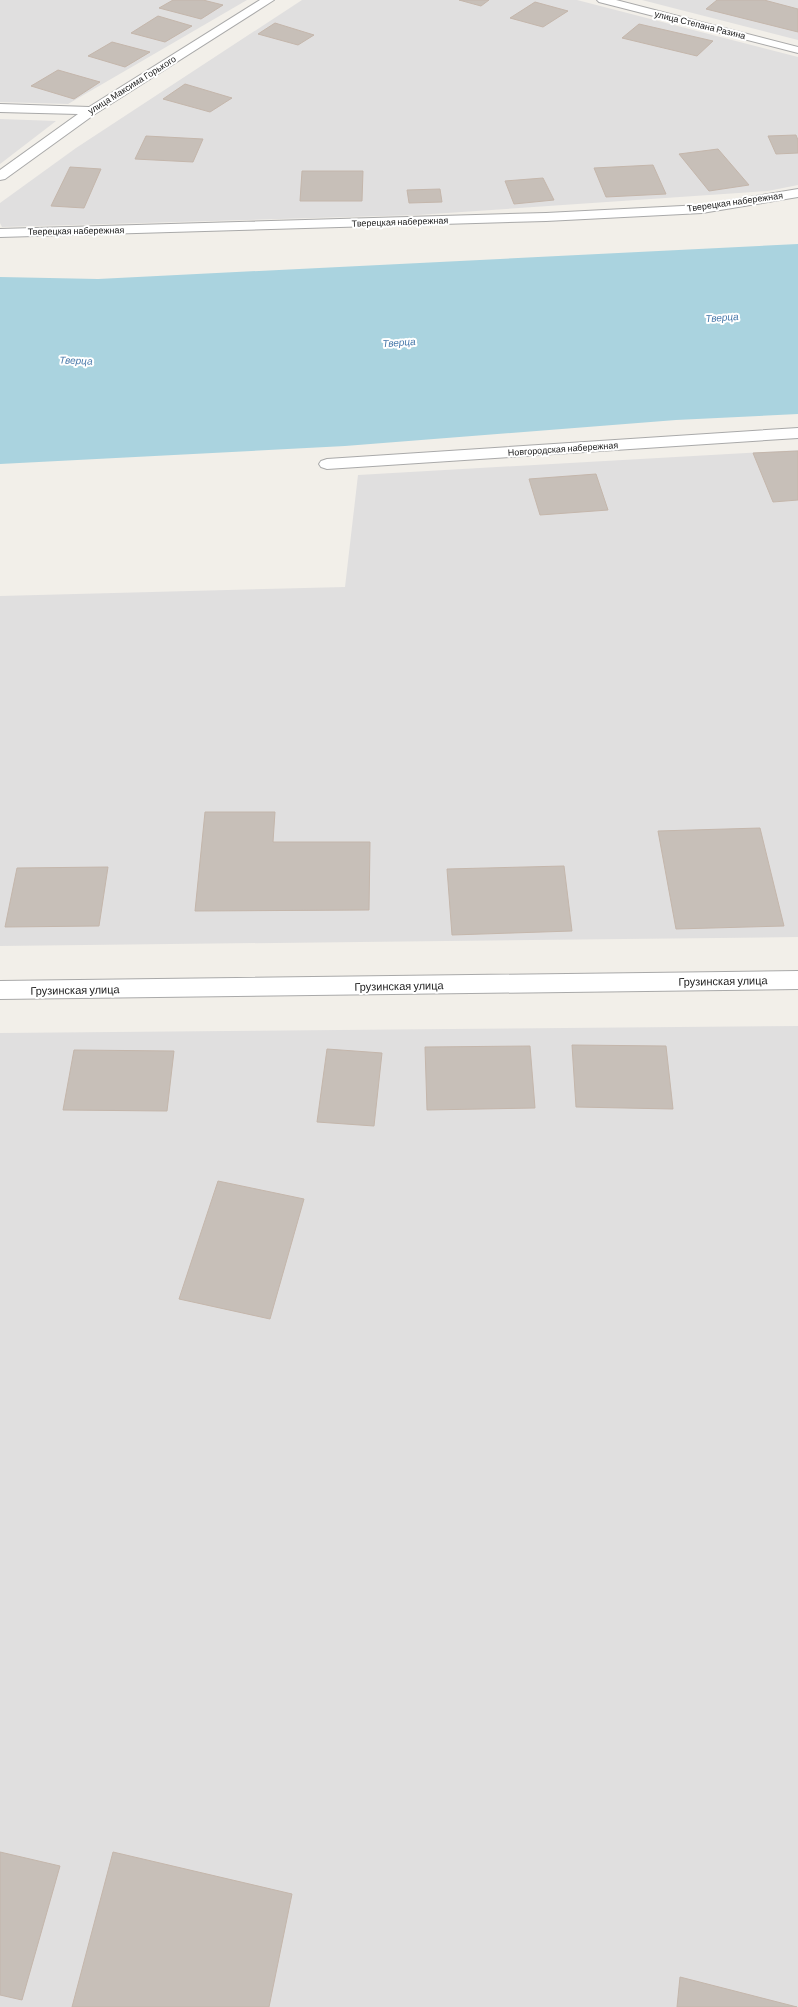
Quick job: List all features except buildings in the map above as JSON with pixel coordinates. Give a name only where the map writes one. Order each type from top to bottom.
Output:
[{"type":"street","name":"улица Максима Горького","points":[[0,176],[91,111],[268,0]]},
{"type":"street","name":"улица Степана Разина","points":[[603,0],[798,50]]},
{"type":"street","points":[[0,108],[91,111]]},
{"type":"street","name":"Тверецкая набережная","points":[[0,233],[546,217],[702,209],[798,193]]},
{"type":"street","name":"Новгородская набережная","points":[[327,464],[798,434]]},
{"type":"street","name":"Грузинская улица","points":[[0,990],[798,980]]},
{"type":"shaded area","points":[[0,0],[247,0],[68,104],[0,102]]},
{"type":"shaded area","points":[[302,0],[577,0],[798,57],[798,185],[768,191],[417,215],[2,227],[0,223],[0,203],[76,148]]},
{"type":"shaded area","points":[[642,0],[798,0],[798,40],[673,8]]},
{"type":"shaded area","points":[[0,119],[56,121],[0,164]]},
{"type":"shaded area","points":[[798,450],[798,937],[0,946],[0,596],[345,587],[358,475]]},
{"type":"shaded area","points":[[798,1026],[798,2007],[0,2007],[0,1033]]},
{"type":"water","name":"Тверца","points":[[798,244],[798,414],[676,420],[345,446],[0,464],[0,277],[98,279]]}]
